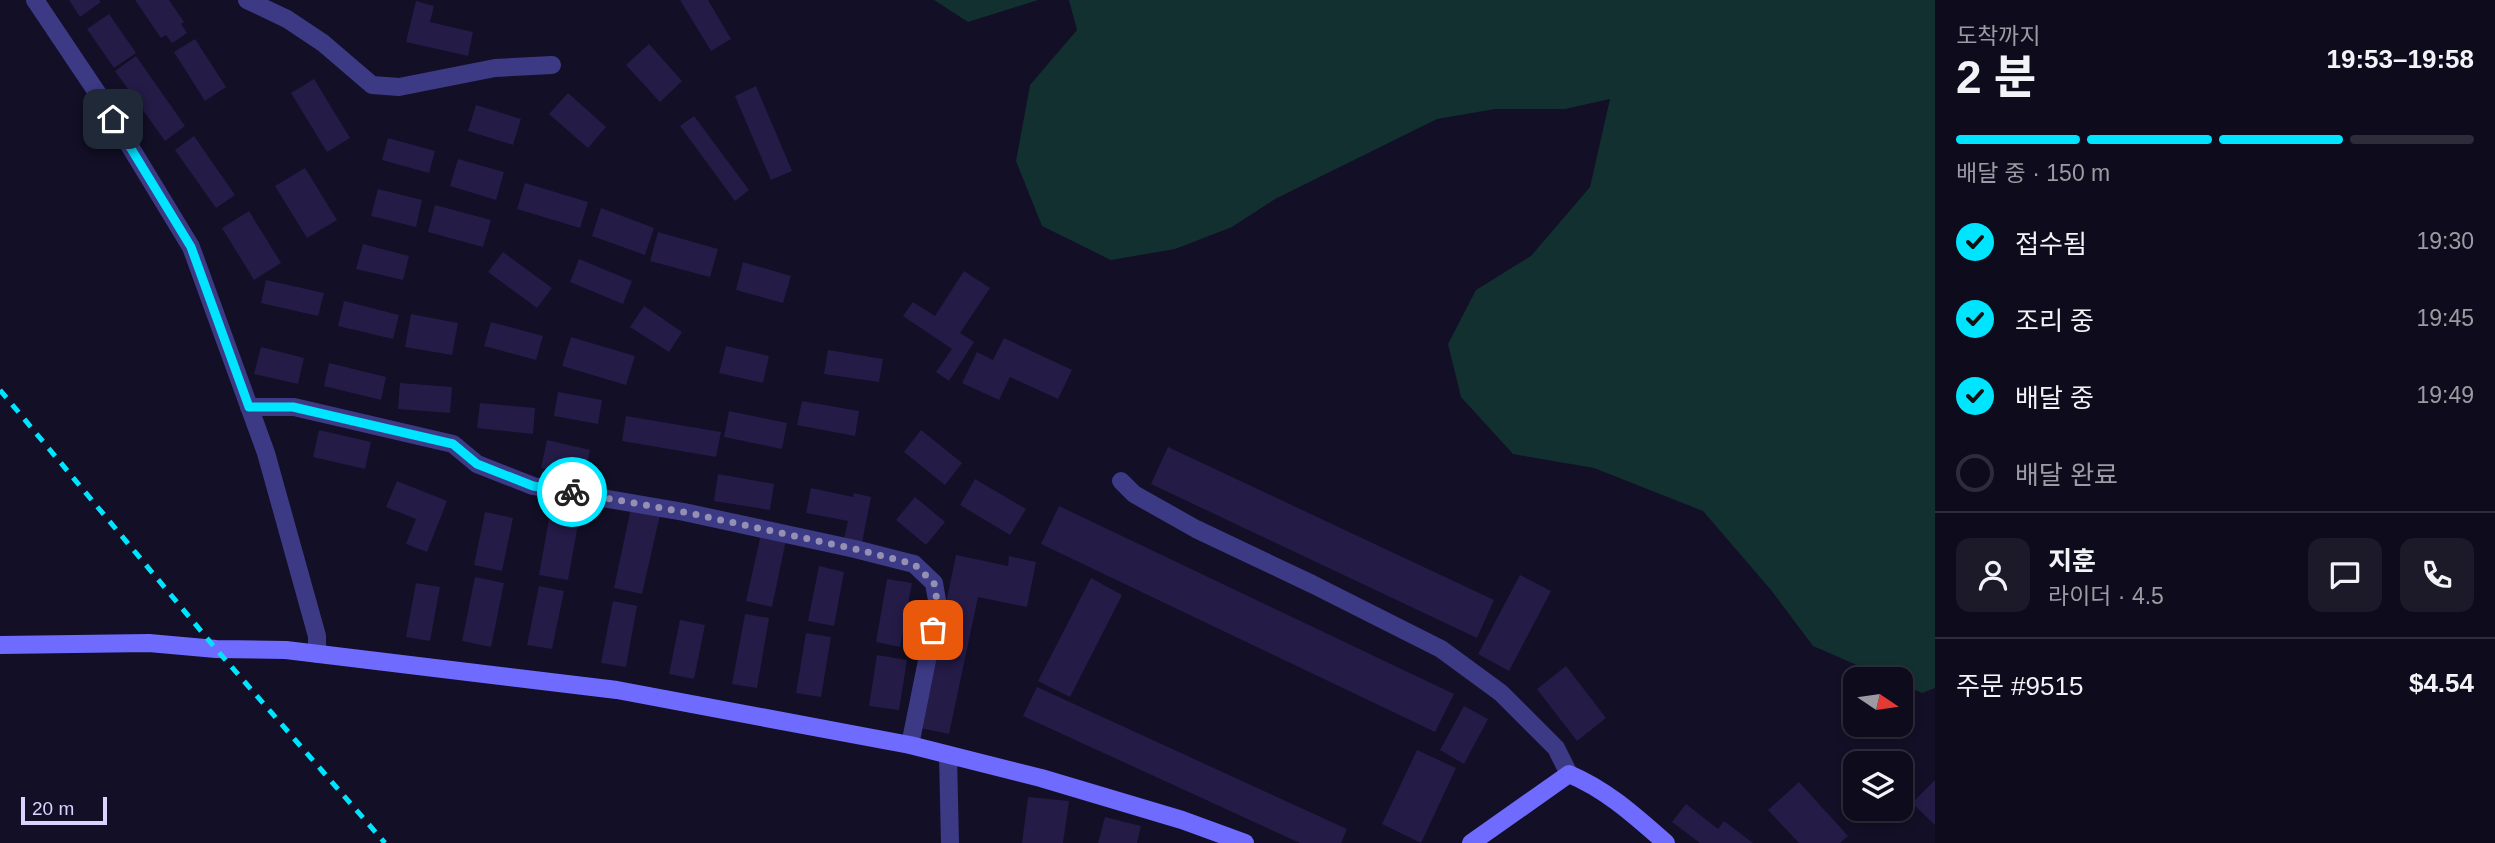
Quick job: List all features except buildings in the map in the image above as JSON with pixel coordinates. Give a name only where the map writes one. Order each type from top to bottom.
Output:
[{"type":"street","points":[[35,0],[100,97],[191,247],[266,453],[317,636],[317,654]]},
{"type":"street","points":[[247,0],[287,19],[314,37],[372,85],[399,87],[495,68],[552,65]]},
{"type":"street","points":[[249,407],[293,407],[453,444],[477,464],[533,486],[684,512],[914,564],[934,583],[938,607],[910,745]]},
{"type":"street","points":[[1121,481],[1134,494],[1196,529],[1312,583],[1441,649],[1502,693],[1556,748],[1569,774],[1589,782],[1615,798],[1666,843]]},
{"type":"street","points":[[0,645],[149,643],[317,654],[617,690],[910,745],[1080,790],[1182,820],[1245,843]]},
{"type":"street","points":[[948,755],[950,843]]},
{"type":"street","points":[[1471,843],[1569,774]]},
{"type":"green space","points":[[934,0],[1038,0],[968,22]]},
{"type":"green space","points":[[1069,0],[1935,0],[1935,688],[1922,693],[1913,689],[1913,667],[1861,667],[1813,646],[1771,590],[1703,511],[1594,468],[1513,454],[1461,397],[1448,344],[1476,290],[1531,256],[1590,187],[1610,99],[1565,109],[1495,109],[1437,119],[1275,199],[1232,227],[1175,249],[1111,260],[1042,226],[1016,161],[1030,85],[1077,30]]},
{"type":"railway","points":[[0,390],[216,649],[385,843]]},
{"type":"way so far","points":[[572,492],[684,512],[914,564],[934,583],[938,607],[933,630]]},
{"type":"route","points":[[113,119],[191,247],[249,407],[293,407],[453,444],[477,464],[533,486],[572,492]]}]
